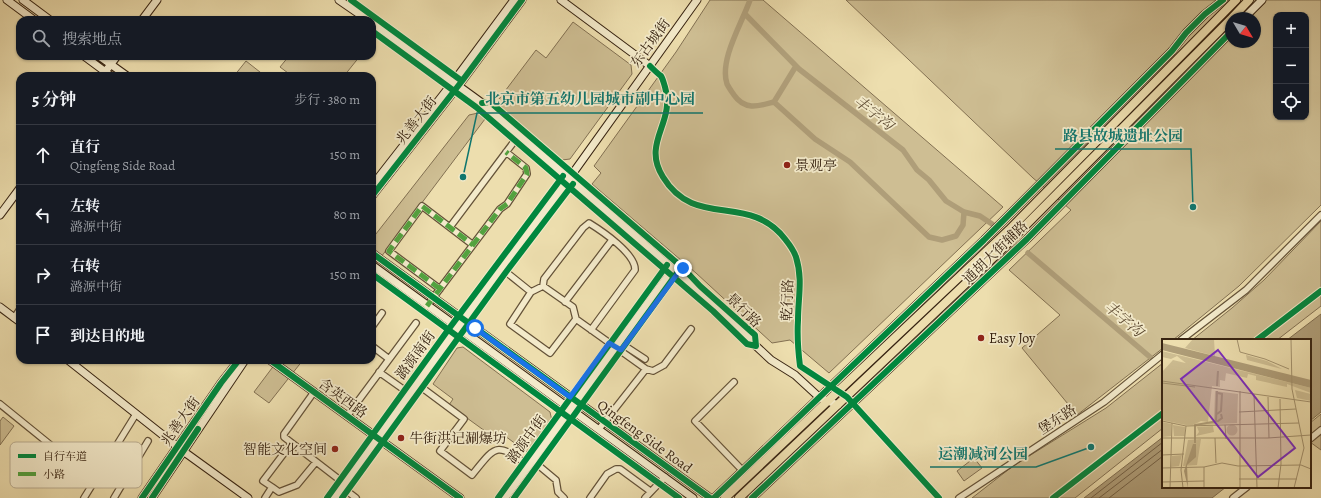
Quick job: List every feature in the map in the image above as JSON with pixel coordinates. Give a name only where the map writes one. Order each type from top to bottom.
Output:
[{"type":"main road","points":[[726,498],[1009,230],[1236,0]]},
{"type":"main road","points":[[1237,12],[1249,0]]},
{"type":"main road","points":[[739,498],[1000,251],[1225,24]]},
{"type":"street","points":[[7,0],[29,16]]},
{"type":"street","points":[[23,0],[45,16]]},
{"type":"street","points":[[145,16],[157,0]]},
{"type":"street","points":[[340,0],[362,16]]},
{"type":"street","name":"兆善大街","points":[[376,191],[455,85],[514,0]]},
{"type":"street","name":"兆善大街","points":[[376,181],[522,0]]},
{"type":"street","points":[[561,0],[650,66]]},
{"type":"street","name":"东古城街","points":[[568,179],[697,0]]},
{"type":"street","name":"通胡大街辅路","points":[[714,498],[1004,221],[1172,51],[1196,23],[1223,0]]},
{"type":"street","points":[[1250,12],[1262,0]]},
{"type":"street","name":"景行路","points":[[376,26],[455,85],[482,103],[735,323],[771,360],[795,375],[820,398],[838,405]]},
{"type":"street","name":"通胡大街辅路","points":[[752,498],[1027,239],[1225,38]]},
{"type":"street","points":[[89,60],[104,72]]},
{"type":"street","points":[[105,60],[122,72]]},
{"type":"street","points":[[107,72],[114,60]]},
{"type":"street","points":[[450,227],[519,135]]},
{"type":"street","points":[[427,306],[474,245],[500,208],[507,204],[527,174],[526,168],[506,152]]},
{"type":"street","name":"潞源南街","points":[[335,498],[463,320],[568,179]]},
{"type":"street","points":[[0,215],[16,193]]},
{"type":"street","points":[[440,289],[389,251],[422,206],[474,245]]},
{"type":"street","points":[[1182,339],[1246,290],[1321,214]]},
{"type":"street","points":[[543,286],[544,279],[583,228],[589,223],[612,240],[632,259],[635,264],[635,270],[591,330]]},
{"type":"street","points":[[565,302],[612,240]]},
{"type":"street","name":"Qingfeng Side Road","points":[[376,256],[710,498]]},
{"type":"street","points":[[376,268],[693,498]]},
{"type":"street","points":[[501,268],[531,292]]},
{"type":"street","name":"潞源中街","points":[[505,498],[673,269]]},
{"type":"street","points":[[543,286],[531,292],[510,324],[550,353],[576,319]]},
{"type":"street","points":[[543,286],[573,308],[576,319],[591,330],[645,359]]},
{"type":"street","points":[[0,307],[16,319]]},
{"type":"street","points":[[376,321],[382,313]]},
{"type":"street","points":[[347,416],[416,323]]},
{"type":"street","points":[[618,344],[646,369],[654,371],[664,365],[691,328]]},
{"type":"street","points":[[376,349],[389,359]]},
{"type":"street","name":"堡东路","points":[[959,498],[1104,402],[1162,355]]},
{"type":"street","points":[[73,364],[180,449],[245,497]]},
{"type":"street","name":"兆善大街","points":[[152,498],[180,449],[221,383],[236,364]]},
{"type":"street","name":"兆善大街","points":[[142,498],[242,364]]},
{"type":"street","name":"含英西路","points":[[276,364],[460,498]]},
{"type":"street","points":[[599,430],[646,369]]},
{"type":"street","points":[[379,372],[410,394]]},
{"type":"street","points":[[734,382],[695,421],[743,471]]},
{"type":"street","points":[[417,384],[464,419],[440,451],[472,475],[491,451],[503,449],[531,463],[556,480],[558,492],[564,498]]},
{"type":"street","points":[[314,392],[284,434],[284,437],[291,444],[316,462],[356,498]]},
{"type":"street","points":[[0,404],[47,442]]},
{"type":"street","points":[[119,442],[136,414]]},
{"type":"street","points":[[1311,438],[1321,430]]},
{"type":"street","points":[[142,451],[148,441]]},
{"type":"street","points":[[291,444],[264,481],[272,487],[279,492],[297,485],[316,462]]},
{"type":"street","points":[[590,498],[607,474],[616,469],[620,469],[650,491]]},
{"type":"street","points":[[646,498],[650,491],[656,488],[665,477]]},
{"type":"street","points":[[265,498],[272,487]]},
{"type":"street","points":[[84,498],[90,488]]},
{"type":"street","points":[[114,498],[120,488]]},
{"type":"street","points":[[1233,498],[1246,488]]},
{"type":"street","points":[[554,498],[558,492]]},
{"type":"shaded area","points":[[710,0],[763,0],[1003,207],[829,373],[790,340],[772,343],[696,273],[592,184],[601,173],[594,166],[676,52]]},
{"type":"shaded area","points":[[846,0],[1321,0],[1321,205],[1239,286],[1174,339],[1162,339],[1162,349],[1077,415],[1022,348],[1060,315],[1009,270],[1071,210],[1033,178]]},
{"type":"shaded area","points":[[573,22],[631,65],[632,74],[570,159],[562,160],[496,103],[536,50],[546,58]]},
{"type":"shaded area","points":[[286,60],[357,60],[347,72],[287,72],[280,67]]},
{"type":"shaded area","points":[[246,61],[260,72],[237,72]]},
{"type":"shaded area","points":[[478,113],[485,119],[376,264],[376,234],[469,115]]},
{"type":"shaded area","points":[[1321,221],[1321,306],[1278,339],[1193,339],[1232,308],[1264,280]]},
{"type":"shaded area","points":[[463,347],[550,412],[552,421],[528,453],[501,433],[496,439],[449,405],[453,399],[433,384],[457,348]]},
{"type":"shaded area","points":[[275,364],[300,364],[269,403],[254,392]]},
{"type":"shaded area","points":[[1162,364],[1162,429],[1075,498],[972,498],[1013,466],[1106,408]]},
{"type":"shaded area","points":[[1321,414],[1321,450],[1311,443],[1311,422]]},
{"type":"shaded area","points":[[3,417],[14,426],[0,445],[0,421]]},
{"type":"shaded area","points":[[974,458],[982,468],[964,481],[957,471]]},
{"type":"water","points":[[1321,314],[1321,412],[1311,420],[1311,339],[1288,339]]},
{"type":"water","points":[[1162,438],[1162,488],[1225,488],[1212,498],[1084,498]]},
{"type":"waterway","points":[[750,0],[732,42],[726,64],[725,74],[727,84],[738,100],[748,105],[758,106],[774,102]]},
{"type":"waterway","name":"丰字沟","points":[[745,14],[799,69],[903,150],[917,170],[929,180],[946,201],[964,212],[980,216],[992,224]]},
{"type":"waterway","points":[[796,66],[774,102],[815,139],[850,162],[929,237],[942,240],[956,236],[963,225],[964,212]]},
{"type":"waterway","name":"丰字沟","points":[[1028,253],[1150,357]]},
{"type":"marked path","points":[[427,306],[500,209],[507,204],[527,174],[526,168],[506,152]]},
{"type":"marked path","points":[[440,289],[389,251],[422,206],[473,245]]},
{"type":"cycle path","points":[[351,0],[373,16]]},
{"type":"cycle path","points":[[376,191],[462,81],[522,0]]},
{"type":"cycle path","points":[[714,498],[984,240],[1172,51],[1186,33],[1205,14],[1223,0]]},
{"type":"cycle path","points":[[376,18],[462,81]]},
{"type":"cycle path","points":[[376,34],[476,107],[713,311],[747,344],[756,346],[755,335],[700,286],[683,268],[490,102],[482,103]]},
{"type":"cycle path","points":[[752,498],[1027,239],[1225,38]]},
{"type":"cycle path","name":"乾行路","points":[[650,66],[662,77],[667,100],[666,111],[657,143],[656,153],[657,165],[663,177],[676,193],[690,202],[706,208],[755,217],[771,225],[785,239],[795,255],[799,273],[798,348],[800,366],[847,397],[939,498]]},
{"type":"cycle path","points":[[327,498],[448,330],[563,176]]},
{"type":"cycle path","points":[[342,498],[506,272],[573,184]]},
{"type":"cycle path","points":[[376,256],[710,498]]},
{"type":"cycle path","points":[[498,498],[667,265]]},
{"type":"cycle path","points":[[514,498],[677,273]]},
{"type":"cycle path","points":[[376,277],[679,498]]},
{"type":"cycle path","points":[[1258,339],[1321,291]]},
{"type":"cycle path","points":[[142,498],[221,383],[236,364]]},
{"type":"cycle path","points":[[276,364],[460,498]]},
{"type":"cycle path","points":[[1053,498],[1162,414]]},
{"type":"cycle path","points":[[152,498],[198,429]]},
{"type":"place","name":"景观亭","points":[[787,165]]},
{"type":"place","name":"北京市第五幼儿园城市副中心园","points":[[463,177]]},
{"type":"place","name":"路县故城遗址公园","points":[[1193,207]]},
{"type":"place","name":"Easy Joy","points":[[981,338]]},
{"type":"place","name":"牛街洪记涮爆坊","points":[[401,438]]},
{"type":"place","name":"运潮减河公园","points":[[1091,447]]},
{"type":"place","name":"智能文化空间","points":[[335,449]]},
{"type":"route","points":[[475,328],[570,397],[609,343],[621,350],[683,268]]}]
